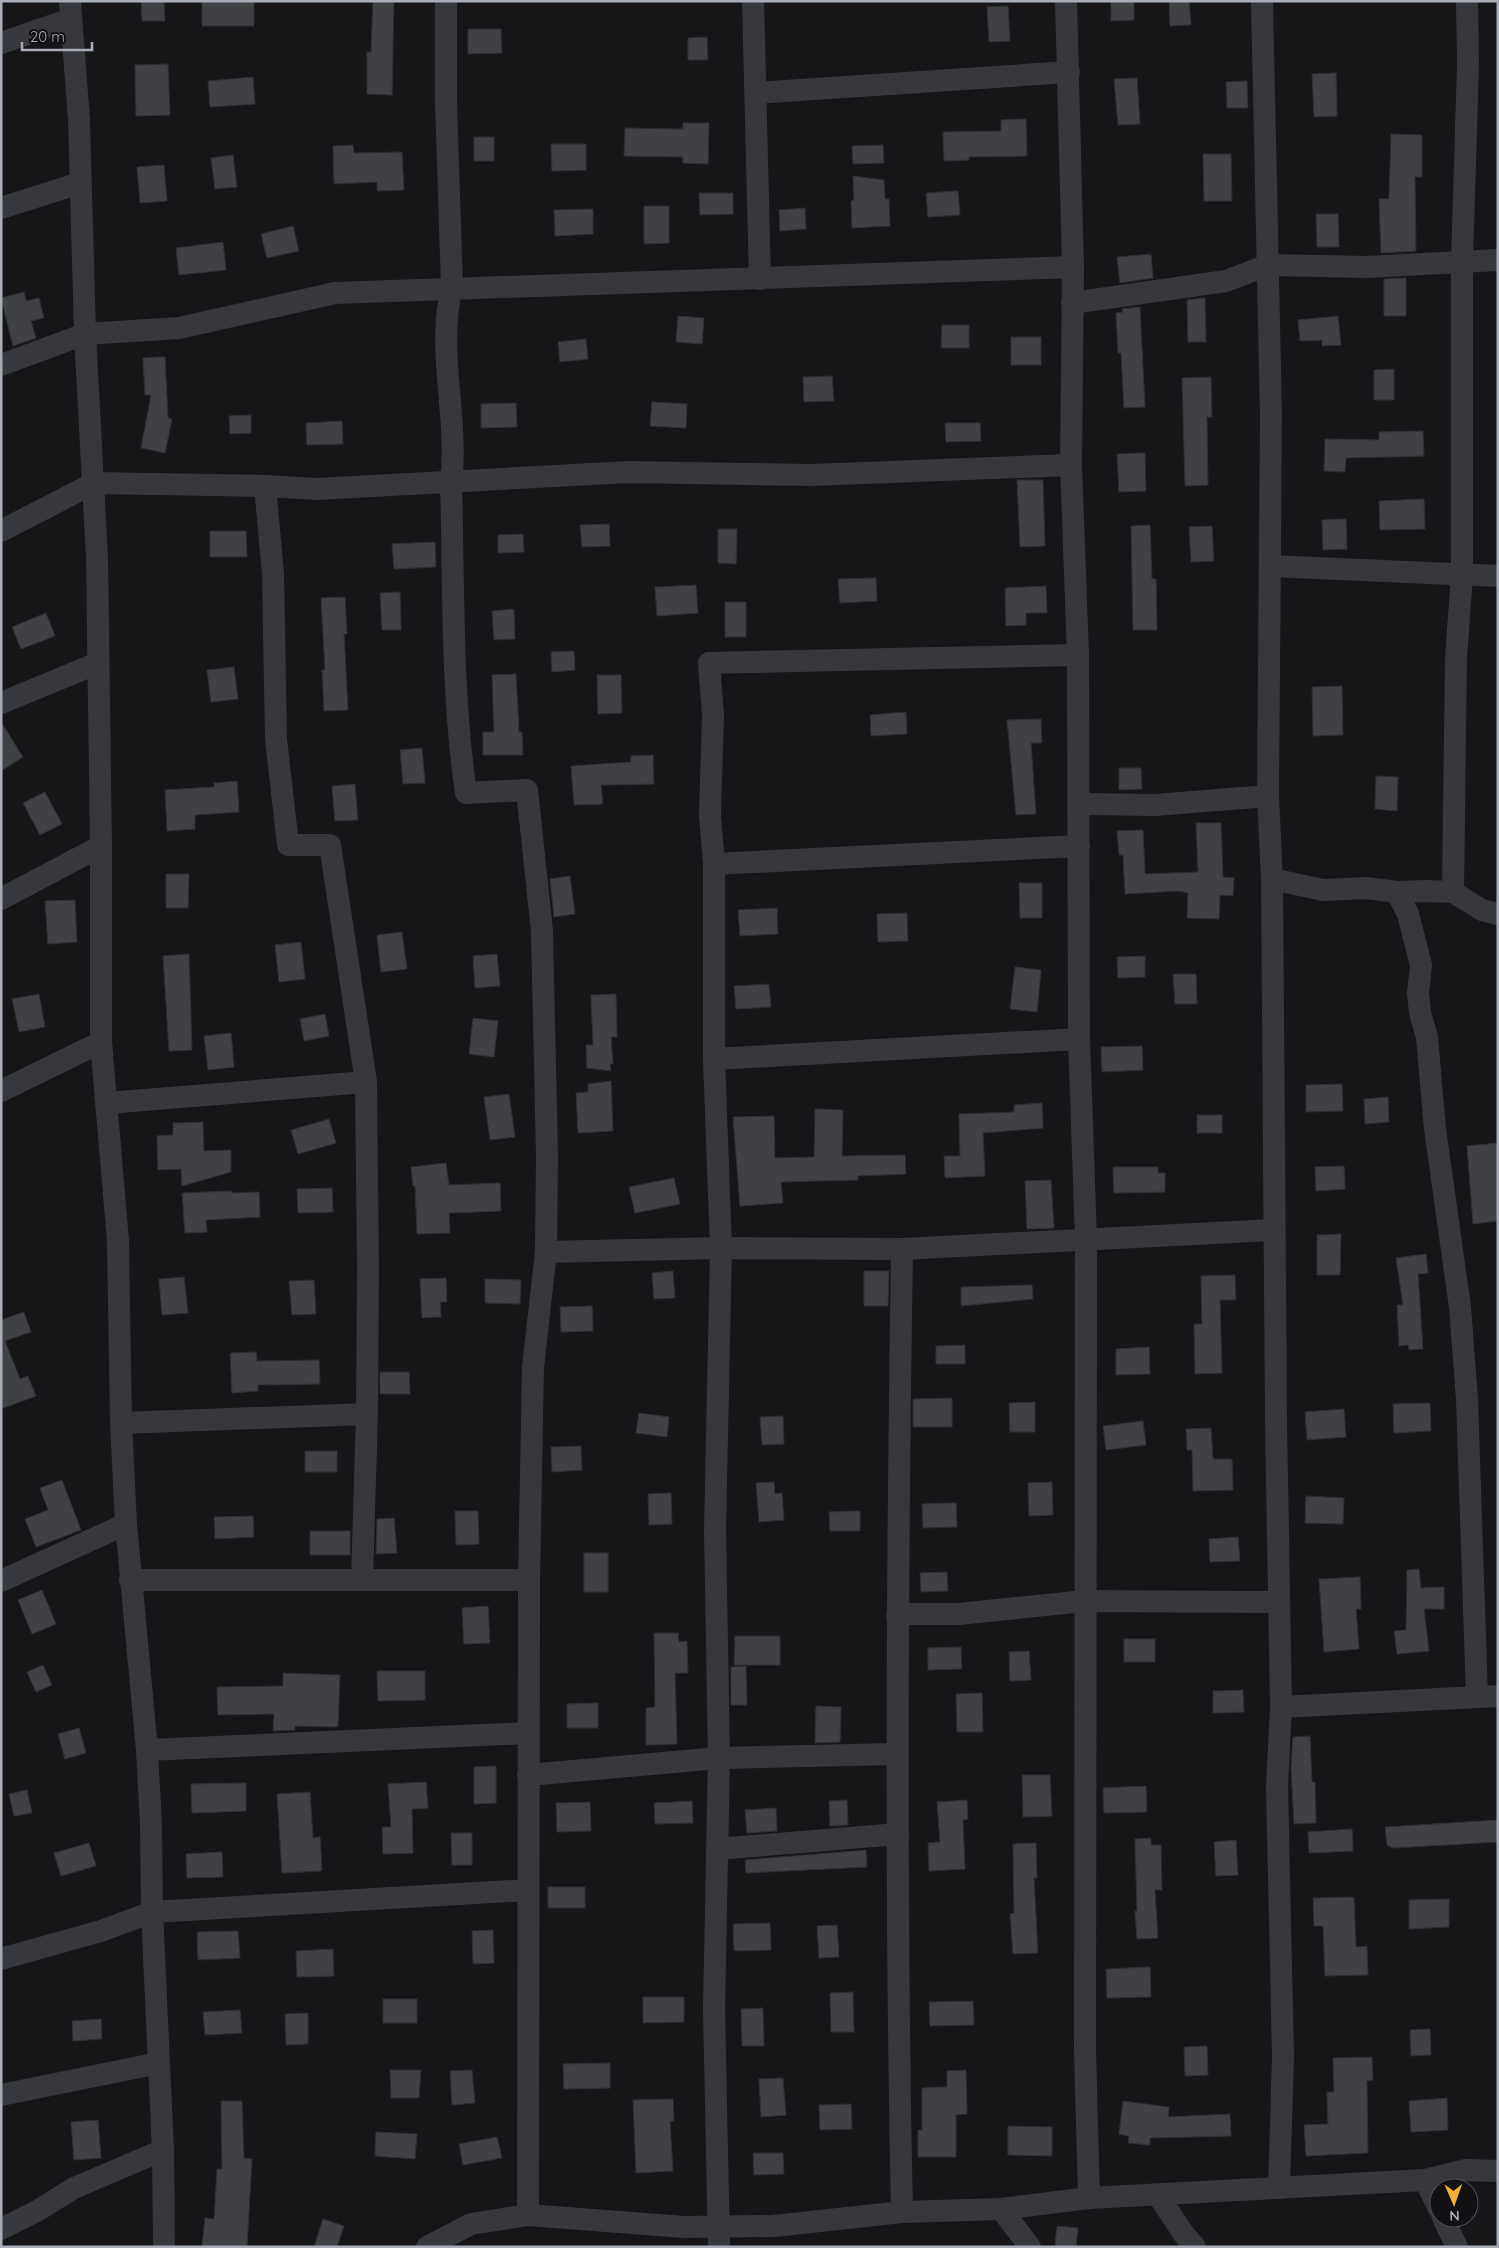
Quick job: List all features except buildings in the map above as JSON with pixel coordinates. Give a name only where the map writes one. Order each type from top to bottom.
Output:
[{"type":"street","points":[[446,1],[446,102],[452,287],[447,314],[447,360],[453,464],[451,483],[454,680],[460,756],[466,793],[527,790],[542,931],[548,1156],[546,1252],[533,1367],[528,1733],[528,2215]]},
{"type":"street","points":[[753,1],[760,279]]},
{"type":"street","points":[[1066,1],[1073,267],[1071,465],[1078,655],[1079,1039],[1086,1239],[1085,2051],[1089,2198]]},
{"type":"street","points":[[1262,1],[1271,415],[1268,796],[1272,879],[1278,1602],[1281,1707],[1277,1787],[1283,2056],[1279,2188]]},
{"type":"street","points":[[1453,892],[1456,658],[1462,575],[1462,262],[1468,63],[1467,1]]},
{"type":"street","points":[[1,43],[70,10],[79,120],[85,334],[94,483],[101,846],[101,1042],[118,1241],[121,1423],[126,1524],[147,1750],[151,1824],[152,1912],[163,2150],[164,2247]]},
{"type":"street","points":[[756,92],[1069,72]]},
{"type":"street","points":[[1,208],[80,183]]},
{"type":"street","points":[[1072,303],[1226,280],[1268,265],[1367,267],[1498,260]]},
{"type":"street","points":[[1,365],[85,334],[179,328],[335,292],[1073,267]]},
{"type":"street","points":[[1,531],[94,483],[264,486],[316,489],[629,472],[813,475],[1071,465]]},
{"type":"street","points":[[264,486],[273,574],[276,739],[288,845],[330,846],[366,1082],[367,1414],[362,1579]]},
{"type":"street","points":[[1270,566],[1498,576]]},
{"type":"street","points":[[719,2237],[714,2009],[719,1758],[715,1530],[721,1248],[714,1059],[714,864],[710,815],[713,715],[709,663],[1078,655]]},
{"type":"street","points":[[1,703],[98,663]]},
{"type":"street","points":[[1078,804],[1155,805],[1268,796]]},
{"type":"street","points":[[1,899],[101,846]]},
{"type":"street","points":[[714,864],[1079,846]]},
{"type":"street","points":[[1272,879],[1323,890],[1367,888],[1397,892],[1453,892],[1482,910],[1498,914]]},
{"type":"street","points":[[1281,1707],[1487,1697],[1460,1307],[1434,1129],[1427,1037],[1420,1013],[1418,993],[1421,965],[1408,914],[1397,892]]},
{"type":"street","points":[[714,1059],[1079,1039]]},
{"type":"street","points":[[1,1091],[101,1042]]},
{"type":"street","points":[[107,1103],[366,1082]]},
{"type":"street","points":[[546,1252],[721,1248],[902,1249],[1274,1230]]},
{"type":"street","points":[[902,1249],[896,1754],[898,2024],[902,2212]]},
{"type":"street","points":[[121,1423],[367,1414]]},
{"type":"street","points":[[1,1581],[126,1524]]},
{"type":"street","points":[[130,1580],[529,1580]]},
{"type":"street","points":[[897,1614],[958,1614],[1085,1601],[1278,1602]]},
{"type":"street","points":[[147,1750],[528,1733]]},
{"type":"street","points":[[528,1775],[719,1758],[896,1754]]},
{"type":"street","points":[[717,1849],[898,1834]]},
{"type":"street","points":[[1,1959],[102,1931],[152,1912],[528,1890]]},
{"type":"street","points":[[1,2095],[159,2063]]},
{"type":"street","points":[[1,2229],[37,2211],[74,2188],[163,2150]]},
{"type":"street","points":[[427,2247],[471,2224],[528,2215],[684,2227],[719,2237],[774,2226],[902,2212],[1001,2209],[1089,2198],[1425,2180],[1466,2170],[1498,2171]]},
{"type":"street","points":[[1425,2180],[1429,2188]]},
{"type":"street","points":[[1158,2195],[1183,2233],[1195,2247]]},
{"type":"street","points":[[1001,2209],[1030,2247]]},
{"type":"street","points":[[1448,2228],[1457,2247]]}]
